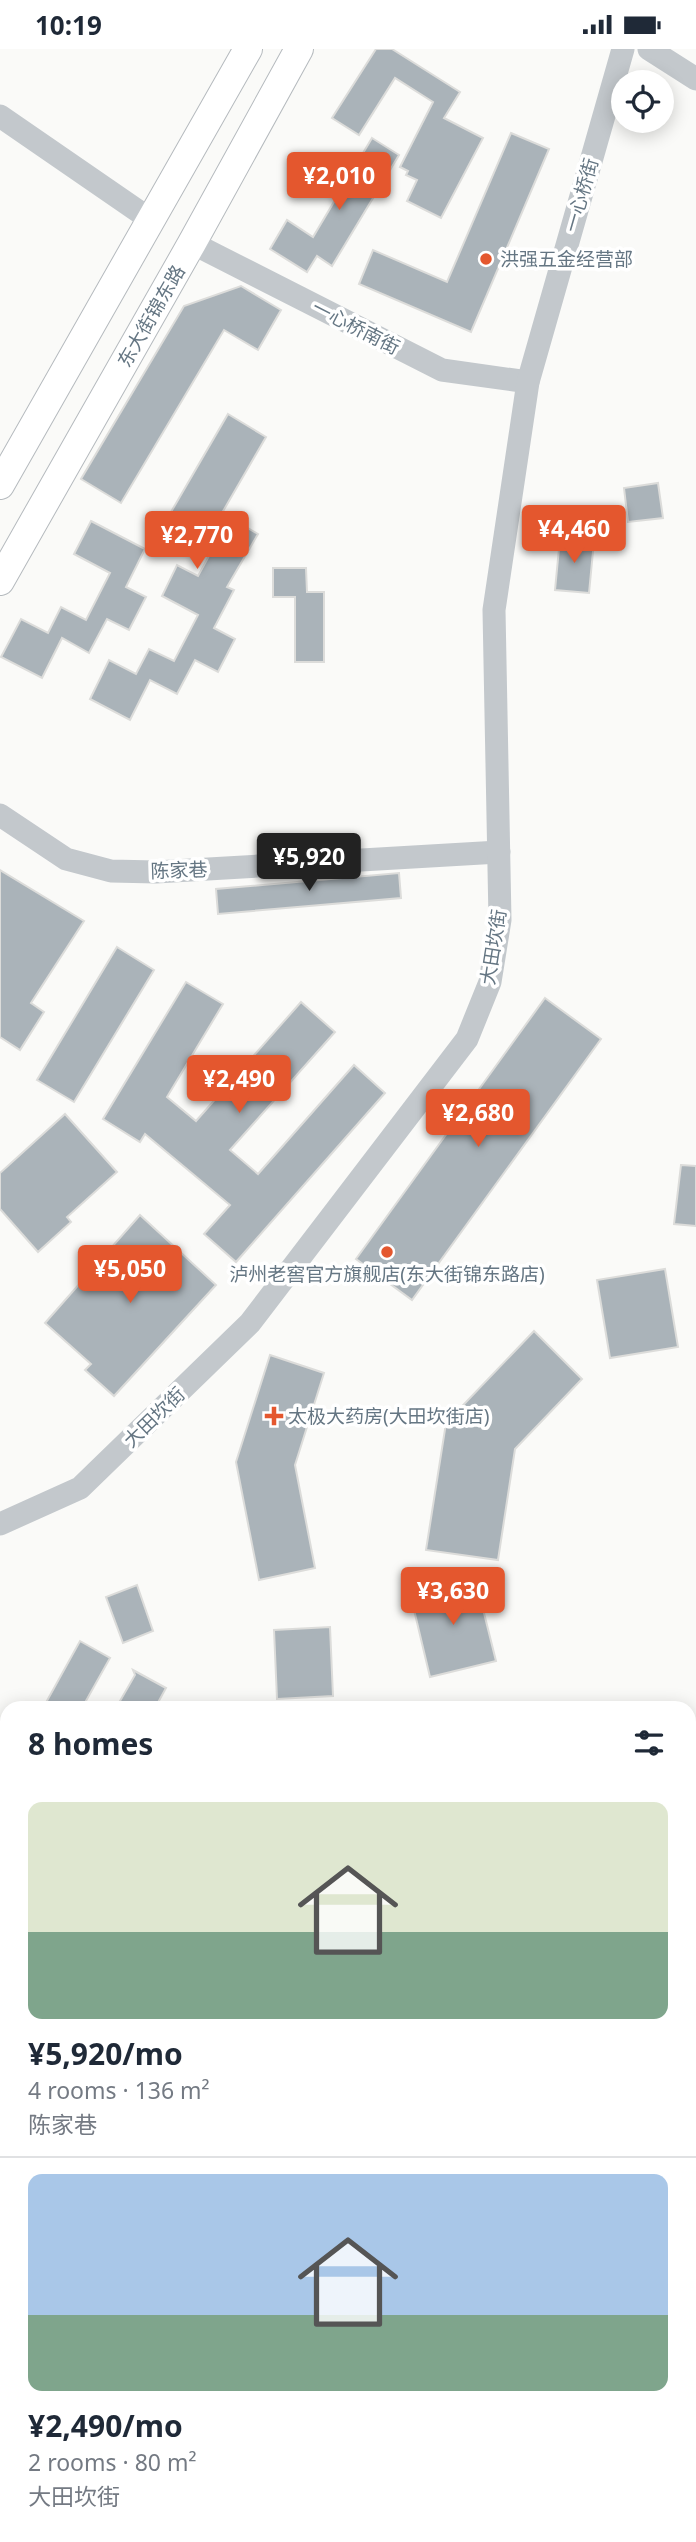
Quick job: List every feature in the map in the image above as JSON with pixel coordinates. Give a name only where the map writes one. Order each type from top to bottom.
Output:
[{"type":"main road","points":[[0,485],[248,49]]},
{"type":"main road","name":"东大街锦东路","points":[[0,581],[299,49]]},
{"type":"street","name":"一心桥街","points":[[528,382],[623,49]]},
{"type":"street","points":[[649,49],[696,79]]},
{"type":"street","points":[[0,116],[151,220]]},
{"type":"street","name":"一心桥南街","points":[[192,243],[442,370],[528,382]]},
{"type":"street","name":"大田坎街","points":[[0,1524],[80,1488],[250,1323],[467,1038],[490,982],[500,920],[494,610],[528,382]]},
{"type":"street","name":"陈家巷","points":[[0,814],[66,859],[111,871],[156,872],[499,852]]},
{"type":"building","points":[[376,49],[392,49],[460,92],[444,118],[483,138],[441,218],[407,201],[417,180],[406,175],[408,171],[400,167],[433,102],[395,78],[359,135],[332,118]]},
{"type":"building","points":[[511,133],[549,149],[471,332],[359,284],[373,250],[447,282]]},
{"type":"building","points":[[372,138],[399,155],[332,266],[317,256],[307,272],[270,249],[287,220],[313,237]]},
{"type":"building","points":[[241,286],[281,310],[258,350],[224,330],[121,503],[81,479],[184,306]]},
{"type":"building","points":[[228,414],[266,437],[222,513],[258,534],[227,587],[234,590],[214,628],[235,639],[218,672],[195,660],[177,694],[150,680],[130,720],[90,699],[109,660],[136,674],[149,649],[174,661],[198,615],[162,596],[177,565],[198,576],[209,556],[188,544],[191,539],[164,524]]},
{"type":"building","points":[[658,483],[663,518],[628,522],[624,488]]},
{"type":"building","points":[[91,521],[145,549],[126,587],[146,597],[129,630],[107,619],[89,653],[62,638],[42,678],[1,657],[21,619],[48,633],[61,607],[86,620],[110,573],[74,554]]},
{"type":"building","points":[[560,538],[594,541],[589,593],[555,590]]},
{"type":"building","points":[[273,568],[306,568],[307,592],[324,592],[324,662],[295,662],[295,597],[273,597]]},
{"type":"building","points":[[0,870],[84,921],[31,1003],[44,1012],[20,1050],[0,1037]]},
{"type":"building","points":[[399,873],[401,898],[218,914],[216,889]]},
{"type":"building","points":[[117,947],[154,970],[74,1102],[37,1080]]},
{"type":"building","points":[[186,982],[223,1004],[167,1097],[196,1121],[301,1002],[335,1032],[230,1150],[258,1174],[354,1065],[385,1093],[236,1262],[204,1234],[230,1205],[145,1134],[140,1142],[103,1119]]},
{"type":"building","points":[[545,998],[601,1039],[412,1300],[356,1259]]},
{"type":"building","points":[[65,1114],[117,1172],[67,1217],[71,1222],[38,1252],[0,1209],[0,1173]]},
{"type":"building","points":[[681,1165],[696,1166],[696,1226],[674,1224]]},
{"type":"building","points":[[140,1215],[216,1285],[114,1396],[85,1370],[91,1364],[45,1323]]},
{"type":"building","points":[[665,1269],[678,1347],[610,1358],[597,1280]]},
{"type":"building","points":[[534,1331],[582,1379],[515,1449],[498,1560],[426,1550],[446,1423]]},
{"type":"building","points":[[270,1355],[324,1373],[295,1465],[315,1568],[259,1580],[236,1462]]},
{"type":"building","points":[[475,1577],[496,1661],[430,1677],[410,1593]]},
{"type":"building","points":[[137,1585],[153,1631],[123,1643],[106,1597]]},
{"type":"building","points":[[330,1627],[333,1696],[277,1699],[274,1630]]},
{"type":"building","points":[[80,1641],[110,1658],[86,1701],[47,1701]]},
{"type":"building","points":[[133,1670],[166,1688],[159,1701],[120,1701],[135,1675]]},
{"type":"place","name":"洪强五金经营部","points":[[486,259]]},
{"type":"place","name":"泸州老窖官方旗舰店(东大街锦东路店)","points":[[387,1252]]},
{"type":"place","name":"太极大药房(大田坎街店)","points":[[274,1416]]}]
